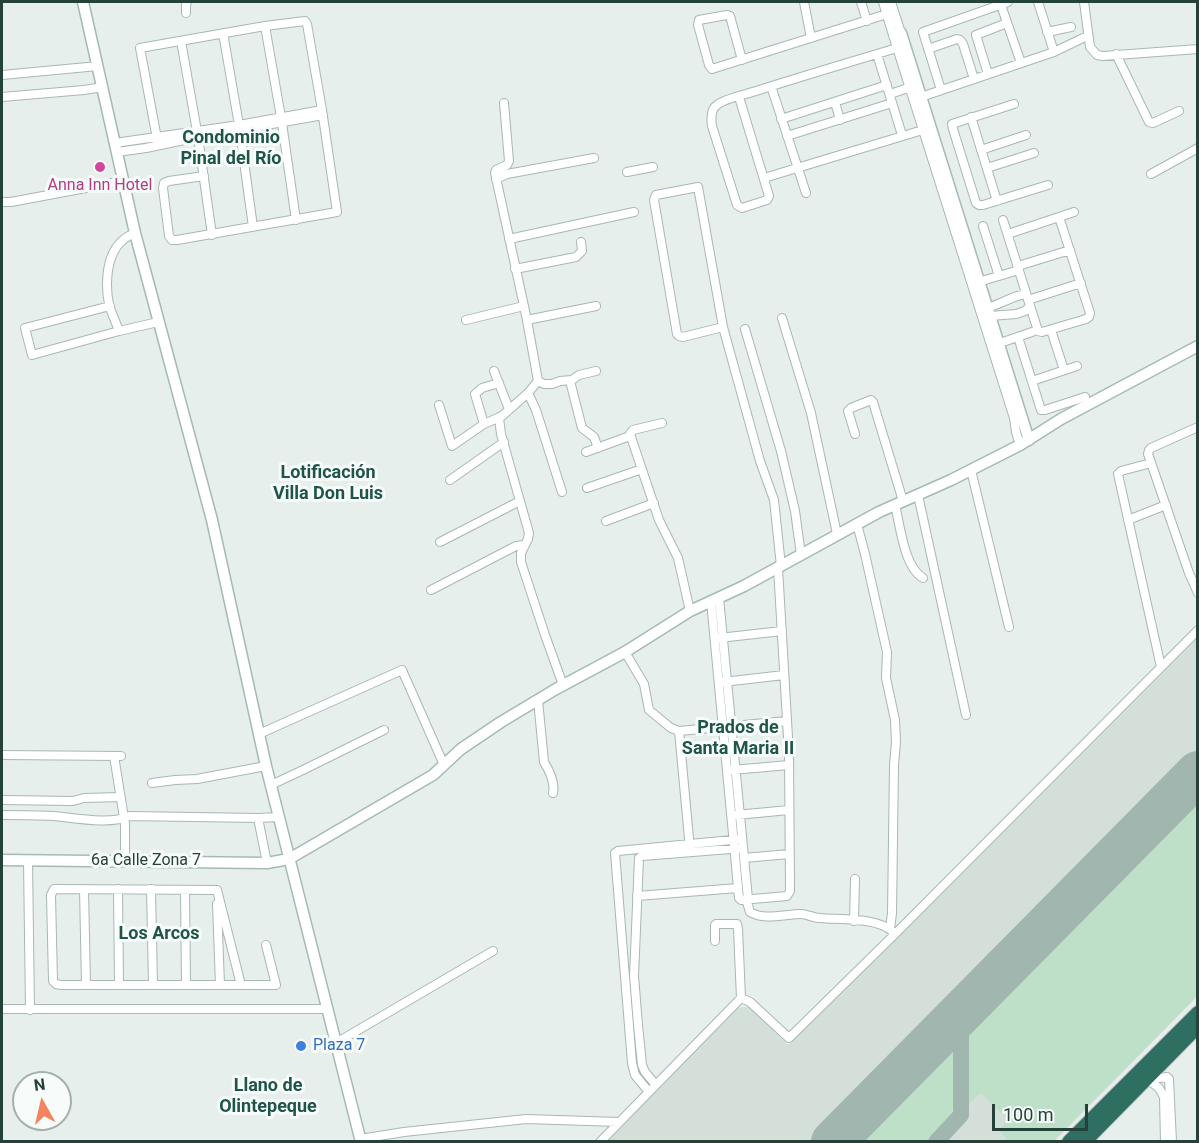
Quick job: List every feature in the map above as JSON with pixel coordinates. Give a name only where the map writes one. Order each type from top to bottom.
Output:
[{"type":"highway","points":[[1069,1142],[1197,1013]]},
{"type":"highway","points":[[1084,1142],[1197,1026]]},
{"type":"street","points":[[83,2],[135,233],[212,520],[266,766],[360,1140],[417,1130],[526,1119],[619,1122]]},
{"type":"street","points":[[186,13],[187,2]]},
{"type":"street","points":[[807,2],[811,38]]},
{"type":"street","points":[[861,2],[867,21]]},
{"type":"street","points":[[883,2],[897,34],[897,48],[913,86],[921,97],[926,129],[988,312],[1024,442]]},
{"type":"street","points":[[891,2],[897,34],[1014,418],[1016,432],[1024,442]]},
{"type":"street","points":[[1038,2],[1054,52]]},
{"type":"street","points":[[1084,2],[1090,47],[1097,55],[1197,49]]},
{"type":"street","points":[[941,90],[923,32],[1005,3],[1007,23],[1022,63]]},
{"type":"street","points":[[742,60],[730,16],[699,20],[698,25],[711,68],[742,60],[887,14]]},
{"type":"street","points":[[157,141],[140,48],[306,21],[338,212],[212,235],[171,240],[164,183],[204,176]]},
{"type":"street","points":[[988,74],[976,34],[1007,23]]},
{"type":"street","points":[[265,26],[282,120],[296,220]]},
{"type":"street","points":[[1047,32],[1071,27]]},
{"type":"street","points":[[223,33],[240,127],[254,227]]},
{"type":"street","points":[[921,97],[1054,52],[1083,38]]},
{"type":"street","points":[[928,49],[960,40],[974,79]]},
{"type":"street","points":[[181,41],[198,134],[212,235]]},
{"type":"street","points":[[739,97],[769,194],[768,199],[743,208],[739,207],[711,122],[713,110],[717,105],[739,97],[771,86],[897,48]]},
{"type":"street","points":[[877,54],[902,135]]},
{"type":"street","points":[[1116,54],[1149,122],[1153,123],[1179,111]]},
{"type":"street","points":[[2,75],[98,66]]},
{"type":"street","points":[[781,118],[887,85]]},
{"type":"street","points":[[771,86],[806,193]]},
{"type":"street","points":[[890,94],[913,86]]},
{"type":"street","points":[[2,97],[103,87]]},
{"type":"street","points":[[835,102],[840,120]]},
{"type":"street","points":[[504,103],[509,161],[507,165],[496,170],[496,179],[538,381]]},
{"type":"street","points":[[787,136],[892,103]]},
{"type":"street","points":[[1014,104],[955,122],[952,125],[977,204],[983,205],[1048,184]]},
{"type":"street","points":[[116,147],[323,112]]},
{"type":"street","points":[[971,117],[997,201]]},
{"type":"street","points":[[764,178],[926,129]]},
{"type":"street","points":[[981,150],[1026,135]]},
{"type":"street","points":[[1151,174],[1197,148]]},
{"type":"street","points":[[987,168],[1034,153]]},
{"type":"street","points":[[496,179],[507,174],[594,158]]},
{"type":"street","points":[[627,172],[653,167]]},
{"type":"street","points":[[2,202],[123,181]]},
{"type":"street","points":[[723,327],[683,337],[677,334],[654,200],[656,195],[698,187],[723,327],[760,461],[774,500],[780,567],[789,765],[790,891],[788,894],[744,899]]},
{"type":"street","points":[[508,239],[634,212]]},
{"type":"street","points":[[1008,234],[1074,212]]},
{"type":"street","points":[[1003,220],[1038,331],[1042,332],[1089,317],[1090,313],[1059,217]]},
{"type":"street","points":[[983,226],[999,276]]},
{"type":"street","points":[[119,331],[110,306],[107,280],[112,256],[116,249],[123,240],[135,233]]},
{"type":"street","points":[[515,269],[576,257],[582,251],[581,242]]},
{"type":"street","points":[[985,280],[1070,249]]},
{"type":"street","points":[[988,312],[1009,298],[1028,300],[1081,284]]},
{"type":"street","points":[[988,312],[1014,314],[1025,311],[1028,300]]},
{"type":"street","points":[[110,306],[25,328],[32,355],[158,322]]},
{"type":"street","points":[[466,320],[524,306]]},
{"type":"street","points":[[527,320],[596,306]]},
{"type":"street","points":[[782,318],[811,413],[837,534]]},
{"type":"street","points":[[745,329],[782,451],[795,511],[801,555]]},
{"type":"street","points":[[1051,330],[1064,370]]},
{"type":"street","points":[[1003,342],[1032,332]]},
{"type":"street","points":[[1018,337],[1040,408],[1043,411],[1085,397]]},
{"type":"street","points":[[289,859],[425,780],[484,732],[563,685],[625,652],[690,611],[780,567],[837,534],[971,470],[1197,346],[1197,351]]},
{"type":"street","points":[[1032,381],[1077,366]]},
{"type":"street","points":[[494,371],[509,409]]},
{"type":"street","points":[[538,381],[548,384],[563,380],[570,381],[579,375],[596,371]]},
{"type":"street","points":[[439,405],[452,446],[484,424],[499,418],[528,393],[538,381]]},
{"type":"street","points":[[570,381],[582,428],[594,437],[598,448]]},
{"type":"street","points":[[484,424],[475,394],[482,388],[499,383]]},
{"type":"street","points":[[528,393],[536,410],[562,492]]},
{"type":"street","points":[[855,434],[848,411],[871,400],[899,503],[909,561],[915,573],[923,578]]},
{"type":"street","points":[[499,418],[501,434],[529,533],[520,553],[521,565],[563,685]]},
{"type":"street","points":[[662,423],[633,430],[630,436],[659,520],[678,558],[690,611]]},
{"type":"street","points":[[1197,427],[1149,448],[1148,454],[1197,593]]},
{"type":"street","points":[[586,452],[630,436]]},
{"type":"street","points":[[450,480],[504,442]]},
{"type":"street","points":[[1151,463],[1120,471],[1118,474],[1161,667]]},
{"type":"street","points":[[587,488],[642,469]]},
{"type":"street","points":[[971,470],[1009,627]]},
{"type":"street","points":[[918,495],[966,715]]},
{"type":"street","points":[[440,542],[520,501]]},
{"type":"street","points":[[606,521],[654,503]]},
{"type":"street","points":[[1128,520],[1166,506]]},
{"type":"street","points":[[857,524],[866,554],[887,652],[886,678],[897,742],[894,765],[893,932]]},
{"type":"street","points":[[431,590],[516,546],[524,546]]},
{"type":"street","points":[[715,600],[736,815],[738,888],[750,912],[760,916],[804,914],[816,918],[873,922],[893,932]]},
{"type":"street","points":[[741,998],[750,1002],[789,1038],[1197,630]]},
{"type":"street","points":[[718,638],[782,632]]},
{"type":"street","points":[[625,652],[644,684],[649,710],[670,728],[679,731],[787,721]]},
{"type":"street","points":[[259,734],[402,670],[444,765]]},
{"type":"street","points":[[723,682],[784,675]]},
{"type":"street","points":[[538,700],[544,762],[549,769],[554,786],[553,793]]},
{"type":"street","points":[[271,785],[384,730]]},
{"type":"street","points":[[679,731],[690,848]]},
{"type":"street","points":[[2,755],[118,756],[125,861]]},
{"type":"street","points":[[732,770],[789,765]]},
{"type":"street","points":[[152,783],[197,779],[266,766]]},
{"type":"street","points":[[2,800],[73,801],[84,798],[120,797]]},
{"type":"street","points":[[72,818],[73,801]]},
{"type":"street","points":[[736,815],[789,810]]},
{"type":"street","points":[[2,815],[109,820],[124,819],[129,816],[279,818]]},
{"type":"street","points":[[258,818],[267,862]]},
{"type":"street","points":[[649,1092],[635,1075],[632,1063],[633,1025],[630,976],[625,966],[615,853],[738,844]]},
{"type":"street","points":[[738,844],[744,858],[744,899]]},
{"type":"street","points":[[630,976],[634,966],[640,857],[690,848]]},
{"type":"street","points":[[744,858],[789,854]]},
{"type":"street","name":"6a Calle Zona 7","points":[[2,860],[278,862],[289,859]]},
{"type":"street","points":[[28,861],[30,1010]]},
{"type":"street","points":[[854,921],[855,879]]},
{"type":"street","points":[[217,890],[56,888],[51,892],[54,982],[86,985],[276,985],[266,945]]},
{"type":"street","points":[[637,896],[738,888]]},
{"type":"street","points":[[84,889],[86,985]]},
{"type":"street","points":[[118,889],[119,985]]},
{"type":"street","points":[[151,890],[153,985]]},
{"type":"street","points":[[185,890],[186,985]]},
{"type":"street","points":[[217,890],[220,985]]},
{"type":"street","points":[[217,890],[241,985]]},
{"type":"street","points":[[600,1142],[741,998],[737,924],[716,924],[715,941]]},
{"type":"street","points":[[336,1043],[493,951]]},
{"type":"street","points":[[625,966],[634,966]]},
{"type":"street","points":[[2,1009],[327,1009]]},
{"type":"street","points":[[633,1025],[642,1065],[656,1085]]},
{"type":"street","points":[[1149,1075],[1163,1093],[1165,1142]]},
{"type":"street","points":[[1149,1075],[1169,1079],[1172,1142]]},
{"type":"shaded area","points":[[1197,635],[1197,997],[1055,1141],[604,1142],[735,1009],[750,1007],[788,1045]]},
{"type":"green space","points":[[1197,788],[1197,996],[1053,1141],[1008,1141],[999,1130],[1008,1120],[981,1093],[968,1104],[966,1031],[968,1021],[977,1009]]},
{"type":"green space","points":[[951,1047],[954,1055],[954,1105],[950,1116],[938,1129],[925,1141],[845,1141],[939,1048]]},
{"type":"taxiway","points":[[936,1142],[961,1115],[963,1020],[983,990]]},
{"type":"taxiway","points":[[930,1044],[939,1037],[950,1035],[957,1038],[961,1047]]},
{"type":"runway","points":[[833,1142],[1198,773]]},
{"type":"place","name":"Anna Inn Hotel","points":[[100,167]]},
{"type":"place","name":"Plaza 7","points":[[301,1046]]},
{"type":"district","name":"Condominio Pinal del Río","points":[[231,148]]},
{"type":"district","name":"Lotificación Villa Don Luis","points":[[328,483]]},
{"type":"district","name":"Prados de Santa Maria II","points":[[738,738]]},
{"type":"district","name":"Los Arcos","points":[[159,934]]},
{"type":"district","name":"Llano de Olintepeque","points":[[268,1096]]}]
